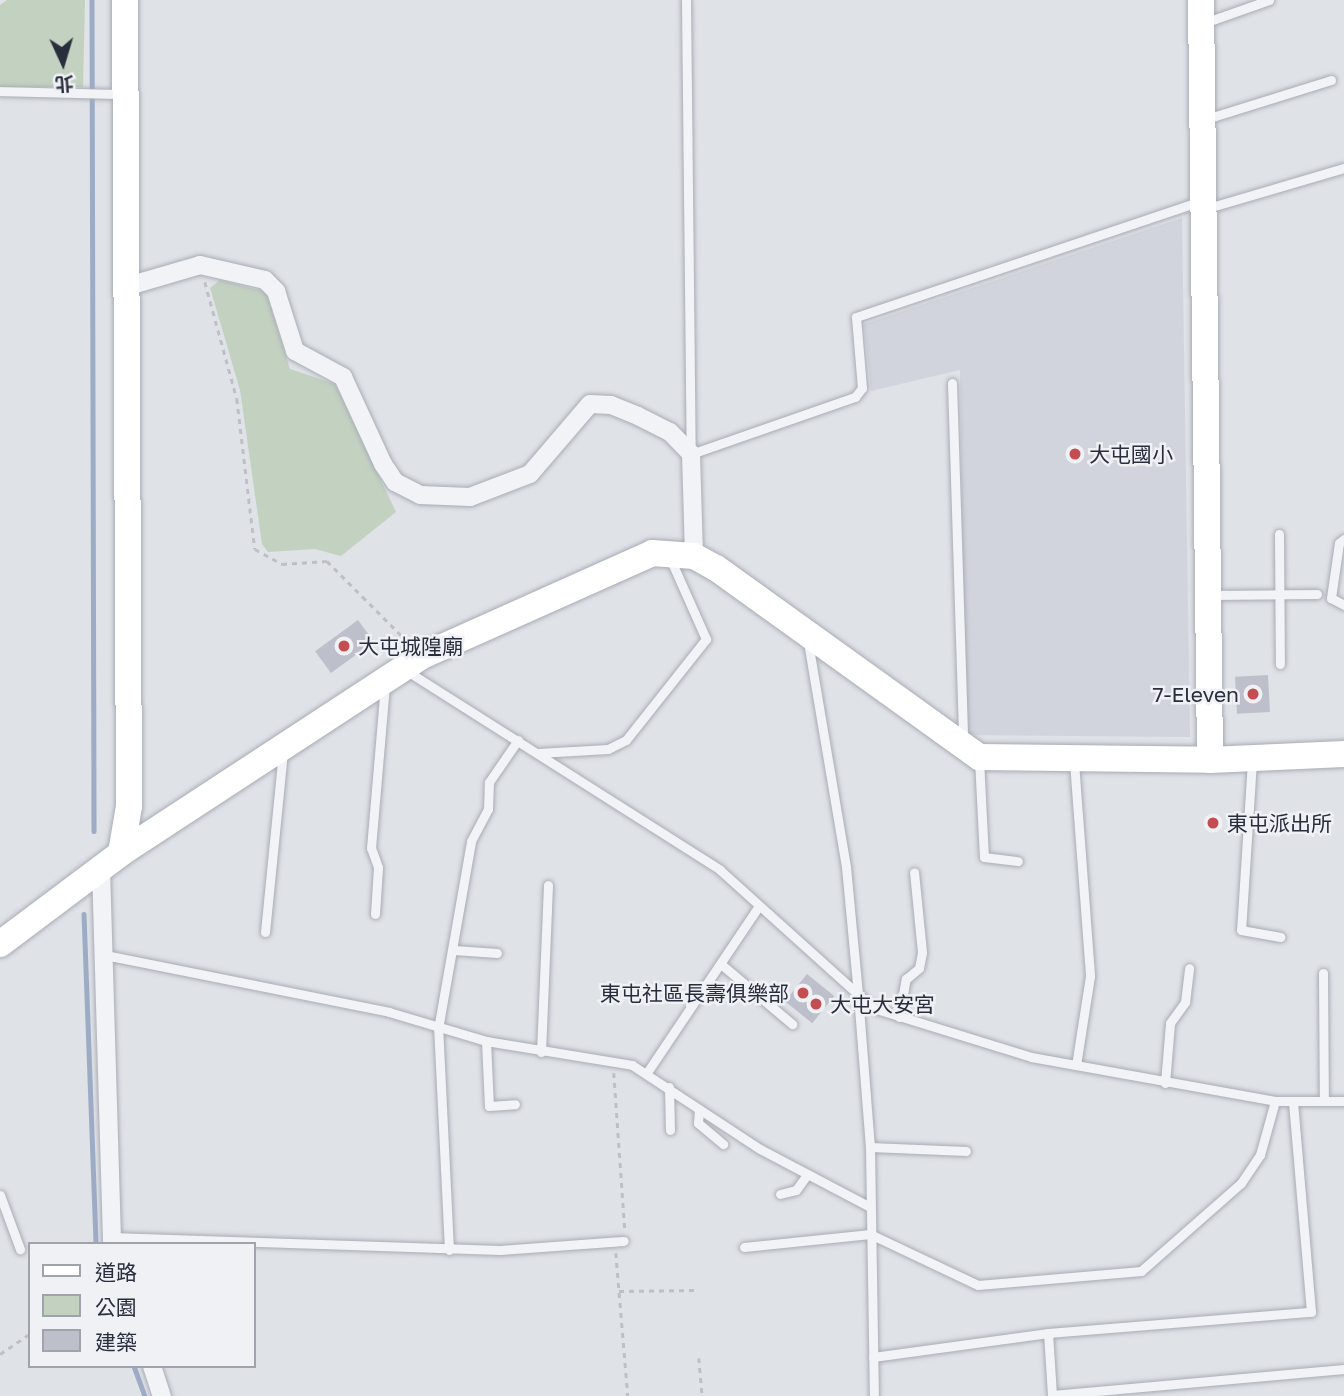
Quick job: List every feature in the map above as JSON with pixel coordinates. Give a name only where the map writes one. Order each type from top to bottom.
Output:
[{"type":"street","points":[[111,1240],[105,955],[111,861],[129,806],[125,287],[116,94],[125,0]]},
{"type":"street","points":[[1201,12],[1206,204],[1210,760]]},
{"type":"street","points":[[125,287],[200,265],[265,280],[276,291],[295,351],[344,377],[383,464],[395,482],[420,495],[470,497],[530,474],[590,404],[638,416],[670,432],[691,454],[694,556]]},
{"type":"street","points":[[0,944],[12,923],[111,861],[294,736],[403,668],[564,588],[652,553],[668,552],[694,556],[806,633],[952,743],[979,757],[1210,760],[1252,755],[1344,754]]},
{"type":"street","points":[[153,1368],[162,1396]]},
{"type":"lane","points":[[685,0],[691,454],[855,397],[862,388],[856,317],[1206,204],[1344,168]]},
{"type":"lane","points":[[1201,12],[1269,0]]},
{"type":"lane","points":[[1204,119],[1331,80]]},
{"type":"lane","points":[[0,91],[116,94]]},
{"type":"lane","points":[[952,383],[963,733],[952,743]]},
{"type":"lane","points":[[1279,534],[1280,664]]},
{"type":"lane","points":[[1344,539],[1339,543],[1331,598],[1344,605]]},
{"type":"lane","points":[[536,753],[608,749],[626,740],[706,639],[668,552]]},
{"type":"lane","points":[[1209,595],[1317,594]]},
{"type":"lane","points":[[806,633],[846,867],[858,995],[870,1147],[874,1396]]},
{"type":"lane","points":[[375,914],[378,867],[372,848],[403,668],[720,870],[873,1008],[1076,1065],[1165,1083],[1293,1103],[1344,1101]]},
{"type":"lane","points":[[265,932],[294,736]]},
{"type":"lane","points":[[449,1250],[438,1029],[454,950],[471,841],[488,809],[489,782],[518,740]]},
{"type":"lane","points":[[1252,755],[1241,930],[1280,937]]},
{"type":"lane","points":[[979,757],[984,857],[1018,861]]},
{"type":"lane","points":[[1074,757],[1090,976],[1076,1065]]},
{"type":"lane","points":[[899,1017],[906,979],[919,968],[922,952],[914,872]]},
{"type":"lane","points":[[541,1052],[548,885]]},
{"type":"lane","points":[[648,1072],[722,965],[759,905]]},
{"type":"lane","points":[[454,950],[497,953]]},
{"type":"lane","points":[[105,955],[388,1012],[485,1041],[648,1072],[699,1109],[807,1175],[870,1207]]},
{"type":"lane","points":[[722,965],[792,1024]]},
{"type":"lane","points":[[1165,1083],[1170,1023],[1185,1002],[1189,968]]},
{"type":"lane","points":[[1323,972],[1324,1101]]},
{"type":"lane","points":[[485,1041],[489,1106],[515,1104]]},
{"type":"lane","points":[[669,1087],[670,1130]]},
{"type":"lane","points":[[744,1247],[870,1234],[978,1285],[1141,1271],[1241,1183],[1260,1155],[1275,1101]]},
{"type":"lane","points":[[873,1357],[1048,1333],[1311,1312],[1293,1103]]},
{"type":"lane","points":[[699,1109],[698,1124],[723,1144]]},
{"type":"lane","points":[[870,1147],[965,1151]]},
{"type":"lane","points":[[780,1194],[796,1190],[807,1175]]},
{"type":"lane","points":[[0,1195],[20,1249]]},
{"type":"lane","points":[[111,1240],[179,1242]]},
{"type":"lane","points":[[256,1244],[449,1250],[624,1241]]},
{"type":"lane","points":[[1048,1333],[1052,1395],[1344,1369]]},
{"type":"path","points":[[200,265],[237,399],[255,549],[282,564],[327,561],[341,569],[403,668]]},
{"type":"path","points":[[618,1291],[699,1290]]},
{"type":"path","points":[[0,1354],[28,1335]]},
{"type":"path","points":[[699,1358],[702,1396]]},
{"type":"shaded area","name":"大屯國小","points":[[1182,218],[1190,737],[966,735],[960,370],[871,391],[864,324]]},
{"type":"green space","points":[[7,0],[85,0],[83,87],[0,87],[0,5]]},
{"type":"green space","points":[[220,280],[266,292],[290,369],[335,384],[396,512],[341,556],[315,549],[268,552],[262,544],[240,390],[210,288]]},
{"type":"building","name":"大屯城隍廟","points":[[358,620],[374,642],[331,673],[315,651]]},
{"type":"building","name":"7-Eleven","points":[[1268,675],[1270,712],[1237,714],[1235,677]]},
{"type":"building","points":[[807,974],[834,996],[812,1023],[785,1001]]},
{"type":"waterway","points":[[92,0],[94,831]]},
{"type":"waterway","points":[[84,914],[96,1242]]},
{"type":"waterway","points":[[135,1368],[145,1396]]},
{"type":"place","name":"大屯國小","points":[[1075,454]]},
{"type":"place","name":"大屯城隍廟","points":[[344,646]]},
{"type":"place","name":"7-Eleven","points":[[1253,694]]},
{"type":"place","name":"東屯派出所","points":[[1213,823]]},
{"type":"place","name":"東屯社區長壽俱樂部","points":[[803,993]]},
{"type":"place","name":"大屯大安宮","points":[[816,1004]]}]
